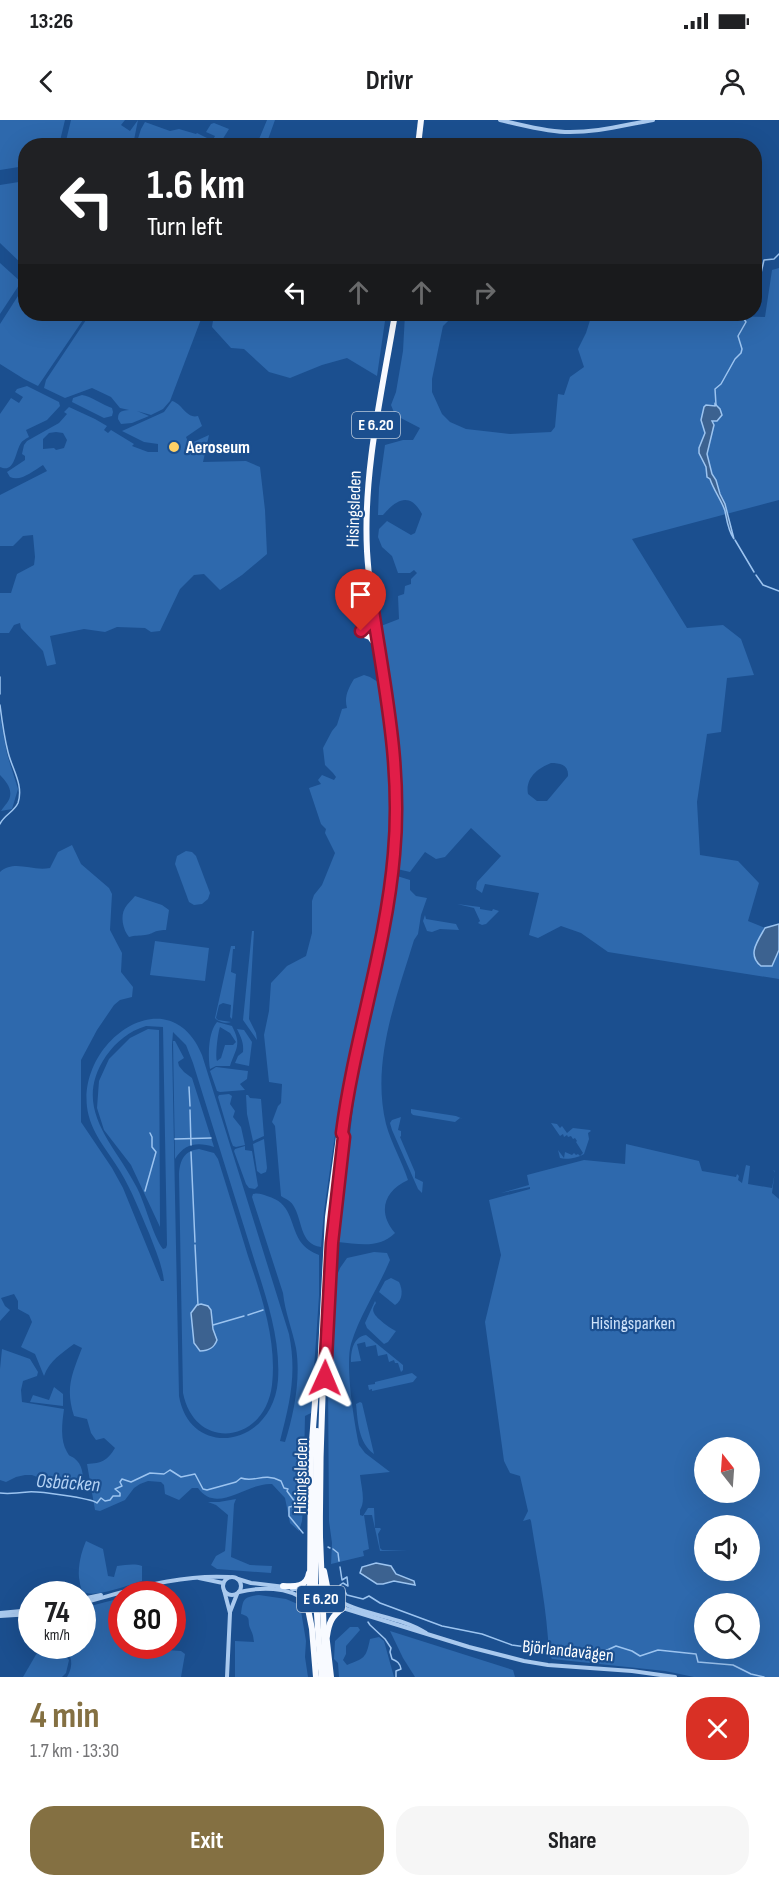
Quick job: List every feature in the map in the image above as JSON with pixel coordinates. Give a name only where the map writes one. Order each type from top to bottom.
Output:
[{"type":"highway","points":[[419,138],[420,120]]},
{"type":"highway","name":"Hisingsleden","points":[[322,1677],[317,1480],[322,1360],[344,1137],[342,1133],[387,907],[394,856],[397,806],[395,751],[372,604],[367,545],[368,492],[376,423],[394,321]]},
{"type":"highway","name":"E 6.20","points":[[372,604],[368,624],[358,633],[370,637],[379,650]]},
{"type":"highway","points":[[310,1589],[311,1455],[317,1377],[322,1360]]},
{"type":"highway","points":[[322,1360],[323,1551],[328,1592]]},
{"type":"highway","points":[[283,1587],[297,1586],[305,1582],[310,1567]]},
{"type":"highway","points":[[306,1603],[312,1629],[316,1677]]},
{"type":"highway","points":[[324,1608],[331,1677]]},
{"type":"highway","points":[[327,1636],[330,1621],[343,1608]]},
{"type":"highway","name":"Hisingsleden","points":[[322,1661],[326,1677]]},
{"type":"street","points":[[500,120],[566,132],[590,131],[653,120]]},
{"type":"street","points":[[223,1583],[229,1577]]},
{"type":"street","points":[[96,1598],[161,1582],[229,1577],[251,1583],[295,1589],[320,1586],[328,1592],[329,1601],[324,1608],[314,1610],[294,1594],[256,1588],[229,1595],[224,1590]]},
{"type":"street","points":[[195,1578],[223,1583]]},
{"type":"street","points":[[230,1612],[241,1586],[238,1579]]},
{"type":"street","points":[[223,1583],[230,1612],[227,1677]]},
{"type":"street","points":[[306,1603],[306,1595],[310,1589]]},
{"type":"street","name":"Björlandavägen","points":[[328,1592],[337,1600],[351,1606],[426,1633]]},
{"type":"street","name":"Björlandavägen","points":[[324,1608],[343,1608],[506,1657],[540,1664],[632,1671],[675,1677]]},
{"type":"street","points":[[0,1614],[18,1613]]},
{"type":"green space","points":[[0,120],[65,120],[61,138],[18,138],[18,167],[0,170]]},
{"type":"green space","points":[[71,120],[125,120],[121,125],[130,131],[138,120],[134,138],[67,138]]},
{"type":"green space","points":[[267,120],[275,120],[269,138],[260,138]]},
{"type":"green space","points":[[145,122],[170,131],[179,129],[207,138],[138,138]]},
{"type":"green space","points":[[211,124],[229,129],[223,138],[214,138],[215,136],[206,132]]},
{"type":"green space","points":[[18,182],[18,260],[0,243],[0,185]]},
{"type":"green space","points":[[0,263],[18,279],[18,287],[0,314]]},
{"type":"green space","points":[[779,268],[779,500],[632,539],[687,628],[723,625],[741,639],[754,675],[727,678],[721,732],[707,734],[697,802],[700,855],[738,861],[759,883],[748,921],[765,928],[756,945],[771,966],[779,950],[779,979],[608,952],[581,933],[561,926],[538,938],[529,935],[539,893],[485,884],[482,893],[476,889],[477,882],[501,856],[471,828],[445,857],[436,859],[425,852],[410,872],[397,869],[401,838],[401,777],[399,747],[381,626],[399,619],[398,596],[404,594],[405,586],[411,584],[411,579],[417,573],[414,570],[410,573],[398,573],[392,556],[382,547],[378,537],[379,529],[387,521],[411,535],[415,533],[422,514],[413,503],[403,500],[393,505],[383,515],[378,515],[385,445],[413,440],[420,428],[395,415],[391,405],[396,392],[403,351],[405,321],[448,321],[443,326],[432,379],[432,392],[442,414],[450,422],[466,429],[510,434],[551,432],[555,427],[558,394],[564,395],[570,377],[584,367],[578,349],[590,321],[762,321],[762,317],[765,317],[772,270]],"holes":[[[551,763],[561,764],[567,769],[568,776],[547,801],[537,801],[528,794],[528,783],[534,774]]]},
{"type":"green space","points":[[18,296],[18,321],[82,321],[38,386],[0,364],[0,324]]},
{"type":"green space","points":[[85,321],[200,321],[170,401],[163,409],[151,415],[137,411],[149,416],[132,423],[121,424],[118,419],[119,414],[129,410],[120,408],[111,397],[92,388],[65,398],[44,388],[46,380]]},
{"type":"green space","points":[[213,321],[385,321],[377,376],[347,358],[290,378],[269,372],[244,349],[231,348],[212,327]]},
{"type":"green space","points":[[27,386],[59,402],[60,406],[47,420],[26,430],[29,437],[21,443],[12,465],[5,468],[0,467],[0,414],[11,398],[19,403],[23,397],[15,392]]},
{"type":"green space","points":[[82,395],[112,408],[112,416],[104,418],[72,402],[73,398]]},
{"type":"green space","points":[[172,401],[190,415],[198,416],[202,426],[186,437],[189,444],[209,435],[203,462],[246,461],[260,467],[267,554],[220,590],[204,574],[194,575],[180,589],[160,631],[151,632],[145,628],[117,627],[105,632],[84,629],[50,636],[56,664],[47,666],[43,651],[21,628],[20,623],[14,625],[9,633],[0,633],[0,593],[11,593],[17,574],[34,565],[35,557],[33,535],[23,536],[13,546],[0,546],[0,495],[47,471],[43,465],[18,478],[10,477],[7,472],[25,460],[22,454],[27,441],[59,423],[67,414],[64,412],[69,407],[107,426],[104,430],[108,433],[111,430],[134,444],[132,446],[148,452],[158,452],[158,444],[144,442],[122,431],[164,412]],"holes":[[[49,433],[63,433],[67,440],[64,448],[43,449],[43,439]]]},
{"type":"green space","points":[[364,675],[378,682],[383,697],[391,815],[389,867],[378,938],[357,1021],[335,1135],[321,1247],[314,1245],[305,1236],[293,1205],[281,1196],[275,1126],[272,1122],[281,1103],[282,1084],[269,1082],[264,1035],[271,983],[287,966],[306,956],[312,933],[312,901],[322,885],[335,853],[325,833],[326,829],[321,824],[309,788],[321,784],[318,780],[322,775],[334,780],[336,777],[325,765],[323,748],[337,725],[342,709],[347,708],[346,697],[354,679]]},
{"type":"green space","points":[[0,716],[7,754],[18,789],[12,809],[1,811],[9,799],[10,791],[0,775]]},
{"type":"green space","points":[[72,845],[81,864],[109,888],[112,894],[110,930],[122,953],[121,972],[133,987],[132,997],[120,1000],[114,1005],[81,1060],[81,1122],[123,1188],[161,1281],[164,1281],[156,1251],[132,1194],[92,1125],[87,1107],[88,1082],[97,1059],[111,1040],[130,1026],[149,1019],[169,1021],[188,1032],[202,1055],[289,1334],[292,1362],[291,1388],[280,1441],[285,1442],[296,1396],[298,1371],[296,1348],[283,1293],[252,1197],[253,1194],[263,1195],[281,1203],[289,1214],[300,1241],[308,1250],[319,1255],[319,1296],[311,1413],[305,1416],[303,1508],[299,1531],[290,1523],[285,1498],[272,1484],[223,1498],[214,1498],[198,1488],[192,1488],[179,1500],[165,1494],[164,1485],[161,1482],[148,1481],[134,1488],[125,1500],[100,1511],[95,1510],[87,1464],[104,1460],[115,1448],[104,1438],[96,1440],[91,1433],[87,1419],[74,1416],[70,1389],[82,1348],[74,1344],[53,1362],[44,1376],[35,1354],[21,1347],[32,1322],[29,1315],[18,1309],[18,1301],[14,1294],[1,1298],[10,1310],[0,1321],[0,872],[12,866],[50,868],[58,852]],"holes":[[[146,1026],[163,1027],[167,1245],[163,1249],[136,1186],[108,1140],[94,1109],[93,1092],[96,1075],[106,1056],[129,1034]],[[173,1032],[186,1045],[193,1063],[265,1295],[277,1346],[278,1380],[273,1403],[262,1420],[247,1432],[231,1438],[214,1437],[198,1430],[186,1416],[179,1396]]]},
{"type":"green space","points":[[186,851],[196,856],[210,893],[208,899],[202,904],[194,905],[189,902],[175,864],[177,856]]},
{"type":"green space","points":[[397,876],[410,880],[410,890],[416,896],[427,898],[418,934],[414,940],[393,1008],[382,1077],[382,1101],[386,1124],[408,1180],[393,1190],[386,1203],[386,1217],[395,1233],[375,1243],[338,1242],[356,1081],[394,901]]},
{"type":"green space","points":[[135,896],[162,905],[169,910],[166,930],[129,937],[122,919],[123,911]]},
{"type":"green space","points":[[457,904],[499,911],[482,925],[478,923],[480,921],[474,908]]},
{"type":"green space","points":[[425,915],[426,919],[456,924],[459,930],[427,931],[423,921]]},
{"type":"green space","points":[[252,931],[254,931],[249,1019],[257,1040],[243,1020]]},
{"type":"green space","points":[[155,941],[209,948],[205,981],[150,975]]},
{"type":"green space","points":[[231,946],[235,946],[235,949],[233,949],[231,972],[236,974],[232,1019],[230,1017],[231,1005],[223,1003],[219,1005],[216,1018],[231,1022],[225,1023],[218,1021],[215,1018]]},
{"type":"green space","points":[[217,1022],[232,1026],[237,1038],[237,1046],[230,1066],[216,1066],[210,1069],[209,1044]],"holes":[[[220,1027],[230,1033],[236,1042],[233,1045],[225,1045],[221,1058],[217,1061]]]},
{"type":"green space","points":[[148,1029],[159,1030],[160,1227],[131,1165],[104,1130],[97,1108],[99,1081],[109,1059],[130,1038]]},
{"type":"green space","points":[[237,1029],[244,1030],[252,1042],[249,1066],[235,1063],[243,1052],[242,1040]]},
{"type":"green space","points":[[173,1041],[184,1058],[178,1062],[179,1066],[192,1078],[214,1147],[192,1145],[183,1150],[175,1159]]},
{"type":"green space","points":[[216,1067],[248,1071],[247,1079],[240,1084],[245,1090],[217,1091],[210,1071]]},
{"type":"green space","points":[[229,1094],[232,1096],[230,1104],[235,1111],[233,1117],[241,1127],[245,1145],[236,1147],[231,1141],[218,1097]]},
{"type":"green space","points":[[246,1095],[250,1098],[261,1099],[264,1136],[253,1141],[247,1114]]},
{"type":"green space","points":[[411,1109],[456,1116],[463,1119],[460,1118],[455,1122],[413,1115]]},
{"type":"green space","points":[[401,1117],[398,1130],[401,1131],[400,1137],[415,1172],[415,1178],[423,1182],[422,1193],[418,1189],[390,1123]]},
{"type":"green space","points":[[551,1123],[557,1124],[560,1128],[562,1126],[567,1133],[573,1128],[590,1130],[584,1154],[581,1155],[583,1153],[575,1138],[567,1135],[564,1137],[563,1134],[560,1136]]},
{"type":"green space","points":[[264,1139],[267,1168],[266,1172],[261,1174],[257,1171],[253,1144]]},
{"type":"green space","name":"Hisingsparken","points":[[626,1144],[699,1161],[702,1171],[736,1177],[737,1174],[738,1180],[742,1183],[746,1165],[750,1166],[748,1184],[772,1188],[774,1175],[772,1193],[779,1199],[779,1677],[694,1677],[665,1671],[552,1659],[549,1654],[531,1521],[530,1519],[523,1521],[528,1511],[520,1476],[510,1473],[504,1461],[485,1322],[501,1255],[489,1200],[530,1189],[530,1187],[501,1193],[529,1185],[527,1175],[584,1160],[625,1164]]},
{"type":"green space","points":[[245,1146],[245,1150],[252,1151],[258,1186],[255,1189],[249,1188],[246,1184],[234,1151]]},
{"type":"green space","points":[[199,1149],[214,1153],[218,1159],[267,1319],[272,1352],[272,1385],[267,1405],[257,1419],[244,1429],[229,1433],[215,1432],[201,1425],[190,1412],[183,1393],[179,1174],[180,1164],[186,1154]],"holes":[[[198,1305],[213,1328],[216,1338],[216,1343],[200,1351],[195,1346],[192,1313]]]},
{"type":"green space","points":[[558,1150],[564,1158],[565,1152],[580,1156],[565,1159],[560,1158]]},
{"type":"green space","points":[[374,1252],[387,1253],[390,1260],[359,1322],[351,1344],[350,1379],[359,1445],[365,1453],[390,1472],[360,1475],[363,1498],[360,1515],[363,1516],[368,1508],[374,1508],[375,1528],[381,1529],[378,1534],[382,1550],[408,1550],[380,1551],[372,1515],[364,1515],[369,1549],[363,1551],[364,1556],[331,1564],[328,1381],[336,1278],[347,1258]]},
{"type":"green space","points":[[391,1278],[399,1282],[401,1288],[401,1298],[395,1305],[379,1292],[385,1281]]},
{"type":"green space","points":[[375,1301],[373,1310],[375,1315],[396,1331],[384,1344],[367,1328],[365,1323]]},
{"type":"green space","points":[[366,1335],[403,1365],[401,1372],[398,1363],[394,1360],[389,1362],[387,1354],[378,1356],[376,1345],[366,1347],[365,1342],[357,1344],[361,1361],[351,1362],[352,1349],[358,1339]]},
{"type":"green space","points":[[2,1349],[30,1359],[38,1372],[37,1376],[23,1381],[22,1402],[64,1409],[63,1442],[69,1455],[81,1467],[83,1484],[70,1481],[55,1484],[32,1475],[16,1477],[6,1482],[0,1480]]},
{"type":"green space","points":[[412,1373],[417,1377],[413,1382],[369,1390],[368,1385],[375,1384],[375,1382]]},
{"type":"green space","points":[[54,1387],[63,1394],[63,1406],[30,1402],[33,1395],[49,1400]]},
{"type":"green space","points":[[360,1402],[374,1454],[365,1444],[360,1431],[356,1404]]},
{"type":"green space","points":[[236,1499],[231,1557],[250,1565],[272,1566],[271,1573],[217,1569],[211,1565],[216,1556],[225,1551],[228,1515],[216,1505],[208,1502]]},
{"type":"green space","points":[[86,1541],[103,1549],[108,1576],[114,1577],[117,1566],[130,1564],[142,1566],[142,1581],[108,1581],[108,1591],[96,1594],[96,1581],[80,1581],[81,1555]]},
{"type":"green space","points":[[259,1595],[286,1599],[300,1605],[306,1641],[305,1657],[308,1677],[235,1677],[235,1641],[254,1642],[248,1618],[241,1614],[242,1605],[247,1598]]},
{"type":"green space","points":[[108,1601],[108,1659],[184,1659],[181,1677],[67,1677],[71,1668],[70,1659],[96,1659],[96,1605]]},
{"type":"green space","points":[[350,1627],[358,1627],[360,1630],[346,1646],[343,1660],[347,1665],[363,1657],[370,1639],[379,1637],[384,1641],[394,1677],[339,1677],[338,1663],[334,1659],[335,1641]]},
{"type":"green space","points":[[390,1631],[513,1670],[515,1677],[415,1677]]},
{"type":"green space","points":[[33,1659],[69,1660],[66,1673],[62,1677],[23,1677]]},
{"type":"shaded area","points":[[715,404],[722,415],[717,421],[712,421],[714,425],[707,454],[712,474],[725,504],[734,539],[724,507],[707,477],[706,467],[699,453],[705,433],[701,420],[704,407],[706,405],[715,406]]},
{"type":"shaded area","points":[[779,924],[779,950],[772,966],[761,966],[754,953],[757,943],[765,928]]},
{"type":"shaded area","points":[[197,1305],[208,1306],[211,1310],[217,1340],[211,1349],[200,1351],[194,1343],[191,1313]]},
{"type":"shaded area","points":[[376,1563],[391,1566],[396,1574],[414,1581],[415,1585],[394,1581],[377,1584],[360,1573],[362,1567]]},
{"type":"waterway","points":[[762,269],[764,260],[774,259],[779,254]]},
{"type":"waterway","points":[[716,405],[715,389],[721,384],[741,353],[738,336],[745,321]]},
{"type":"waterway","points":[[735,540],[754,572]]},
{"type":"waterway","points":[[756,575],[763,585],[779,591]]},
{"type":"waterway","points":[[0,677],[0,694]]},
{"type":"waterway","points":[[0,705],[7,746],[20,790],[18,803],[0,824]]},
{"type":"waterway","points":[[189,1087],[190,1106]]},
{"type":"waterway","points":[[190,1110],[191,1145]]},
{"type":"waterway","points":[[145,1191],[156,1152],[152,1147],[150,1133]]},
{"type":"waterway","points":[[175,1139],[211,1138]]},
{"type":"waterway","points":[[191,1152],[195,1242]]},
{"type":"waterway","points":[[195,1245],[198,1305]]},
{"type":"waterway","points":[[248,1315],[263,1310]]},
{"type":"waterway","points":[[213,1325],[244,1316]]},
{"type":"waterway","name":"Osbäcken","points":[[0,1493],[42,1493],[75,1497],[97,1503],[101,1498],[105,1501],[110,1500],[113,1496],[120,1496],[115,1489],[122,1486],[120,1482],[122,1479],[131,1482],[150,1473],[164,1474],[170,1470],[181,1477],[195,1474],[203,1489],[207,1490],[236,1482],[241,1478],[269,1477],[281,1481],[284,1488],[288,1489],[287,1491],[295,1502],[295,1506],[289,1507],[289,1516],[303,1533]]},
{"type":"waterway","name":"Osbäcken","points":[[333,1549],[338,1553],[339,1561]]},
{"type":"waterway","name":"Osbäcken","points":[[340,1567],[342,1580],[347,1577],[348,1586],[343,1583],[340,1585],[341,1591],[344,1590],[347,1595],[363,1599],[369,1596],[380,1603],[442,1626],[482,1634],[512,1645],[533,1648]]},
{"type":"waterway","points":[[368,1622],[385,1639],[391,1648],[392,1659],[400,1665],[401,1669],[396,1671],[396,1677]]},
{"type":"waterway","name":"Osbäcken","points":[[564,1653],[596,1655],[616,1646],[640,1656],[658,1650],[696,1654],[698,1662],[733,1665],[751,1674],[764,1677]]},
{"type":"place","name":"Aeroseum","points":[[174,447]]},
{"type":"route","points":[[325,1378],[332,1243],[344,1137],[342,1133],[387,907],[395,842],[397,797],[395,751],[372,604],[368,624],[361,631]]}]
